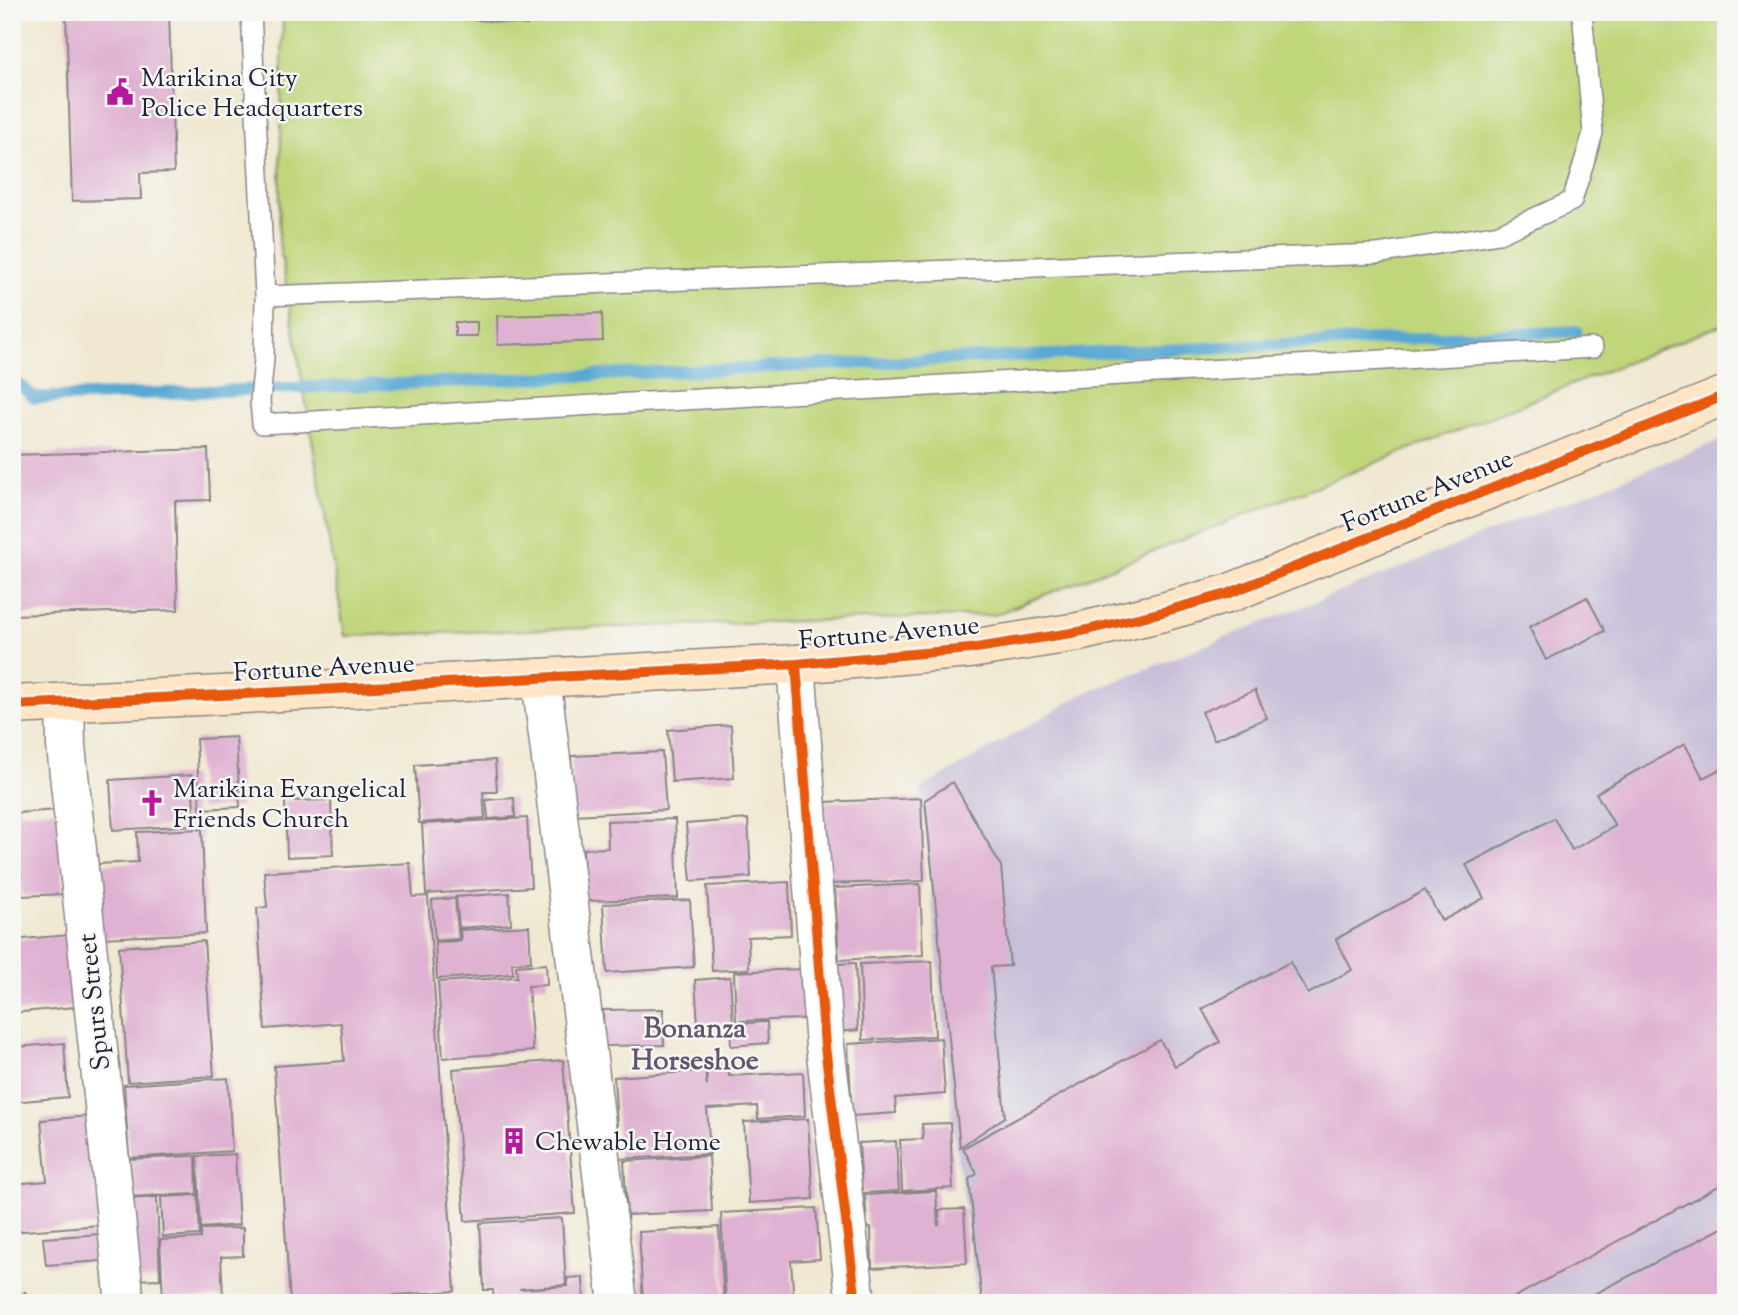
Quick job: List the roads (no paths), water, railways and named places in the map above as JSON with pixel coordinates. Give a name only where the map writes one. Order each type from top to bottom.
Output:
[{"type":"main road","name":"Fortune Avenue","points":[[12,705],[796,664],[970,649],[1078,632],[1160,614],[1227,594],[1726,395]]},
{"type":"street","points":[[796,664],[825,1046],[856,1303]]},
{"type":"street","points":[[541,678],[618,1303]]},
{"type":"street","name":"Spurs Street","points":[[65,702],[66,746],[125,1303]]},
{"type":"lane","points":[[251,12],[265,296],[260,401],[262,424],[1593,348]]},
{"type":"lane","points":[[265,296],[1377,254],[1499,234],[1572,201],[1593,133],[1582,12]]},
{"type":"waterway","points":[[12,379],[35,398],[1577,331]]},
{"type":"place","name":"Marikina City Police Headquarters","points":[[120,92]]},
{"type":"place","name":"Marikina Evangelical Friends Church","points":[[152,803]]},
{"type":"place","name":"Chewable Home","points":[[514,1141]]},
{"type":"district","name":"Bonanza Horseshoe","points":[[695,1043]]}]
